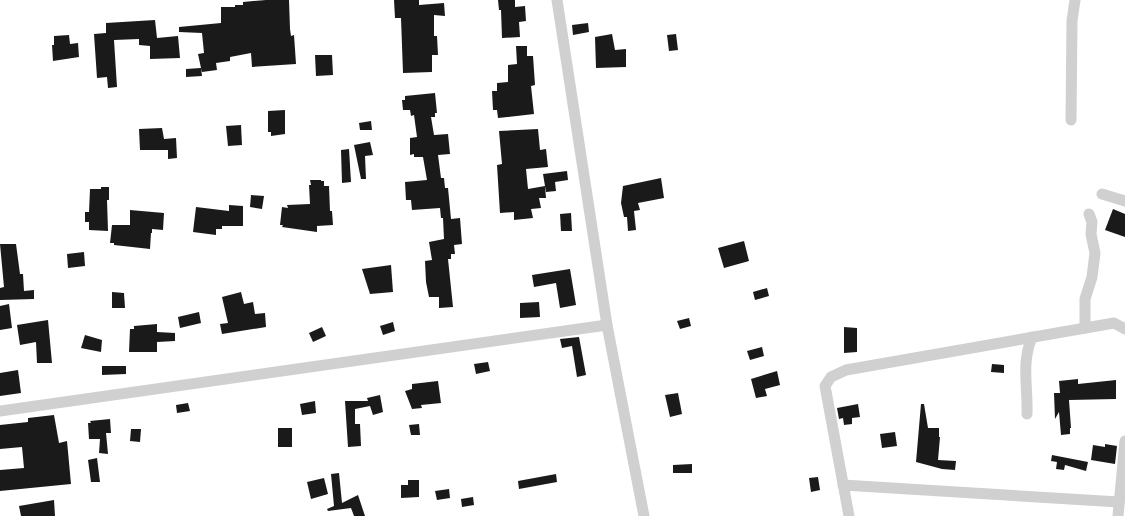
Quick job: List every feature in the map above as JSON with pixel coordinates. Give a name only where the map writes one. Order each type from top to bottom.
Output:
[{"type":"street","points":[[557,0],[608,325],[644,516]]},
{"type":"street","points":[[1071,120],[1072,21],[1075,0]]},
{"type":"street","points":[[1102,194],[1125,201]]},
{"type":"street","points":[[1085,328],[1085,300],[1092,277],[1095,253],[1091,234],[1092,222],[1089,214]]},
{"type":"street","points":[[849,516],[826,386],[831,377],[846,370],[1114,323],[1125,329]]},
{"type":"street","points":[[0,410],[608,325]]},
{"type":"street","points":[[1027,414],[1025,371],[1027,350],[1032,337]]},
{"type":"street","points":[[1118,516],[1125,440]]},
{"type":"street","points":[[843,485],[1121,497]]},
{"type":"building","points":[[289,0],[290,29],[291,36],[294,35],[296,64],[252,67],[251,53],[230,57],[230,61],[216,63],[217,70],[202,72],[198,54],[204,53],[202,33],[179,32],[179,27],[221,23],[221,7],[235,7],[235,5],[243,5],[243,2]]},
{"type":"building","points":[[394,0],[419,0],[419,5],[444,3],[445,16],[434,15],[434,36],[437,36],[438,55],[432,55],[432,72],[403,73],[401,18],[395,18]]},
{"type":"building","points":[[498,0],[515,0],[515,7],[525,6],[526,21],[519,22],[520,37],[502,38],[501,10],[499,10]]},
{"type":"building","points":[[155,20],[157,38],[178,36],[180,58],[150,59],[150,46],[139,45],[139,39],[114,40],[117,87],[108,88],[107,77],[97,78],[94,34],[106,33],[106,23]]},
{"type":"building","points":[[588,23],[589,32],[573,35],[572,25]]},
{"type":"building","points":[[612,34],[615,50],[626,49],[626,67],[596,68],[595,37]]},
{"type":"building","points":[[676,34],[678,50],[669,51],[667,35]]},
{"type":"building","points":[[69,35],[70,44],[78,43],[79,57],[53,61],[52,45],[54,45],[54,36]]},
{"type":"building","points":[[516,46],[527,46],[527,56],[533,56],[535,85],[531,86],[534,114],[498,118],[497,110],[493,110],[492,91],[497,91],[497,83],[508,82],[508,65],[517,64]]},
{"type":"building","points":[[315,55],[332,55],[333,75],[316,76]]},
{"type":"building","points":[[201,68],[202,76],[186,77],[186,69]]},
{"type":"building","points":[[435,93],[437,113],[435,113],[435,117],[431,117],[434,135],[448,134],[450,154],[438,155],[441,178],[444,178],[445,188],[448,188],[451,219],[460,218],[462,244],[454,245],[455,254],[451,254],[451,259],[448,259],[453,307],[439,308],[439,297],[429,297],[425,261],[432,260],[429,242],[444,239],[443,218],[441,218],[440,208],[412,210],[411,200],[406,200],[405,182],[427,180],[423,157],[414,157],[414,154],[410,155],[410,138],[417,137],[414,115],[411,116],[410,110],[403,110],[402,100],[405,100],[405,96]]},
{"type":"building","points":[[285,110],[285,134],[271,136],[271,132],[268,132],[268,111]]},
{"type":"building","points":[[371,121],[372,130],[360,130],[359,123]]},
{"type":"building","points":[[241,125],[242,145],[228,146],[226,126]]},
{"type":"building","points":[[162,128],[164,139],[176,138],[177,158],[168,159],[168,150],[140,150],[139,129]]},
{"type":"building","points":[[538,129],[540,150],[546,149],[548,167],[526,169],[528,189],[545,186],[546,198],[539,198],[541,208],[531,209],[533,218],[514,220],[514,212],[500,213],[497,165],[502,164],[499,131]]},
{"type":"building","points":[[370,142],[373,155],[365,156],[366,179],[361,179],[354,145]]},
{"type":"building","points":[[349,149],[351,182],[342,183],[341,150]]},
{"type":"building","points":[[567,171],[568,180],[555,182],[556,191],[546,192],[543,174]]},
{"type":"building","points":[[661,178],[664,198],[638,203],[640,210],[634,211],[636,230],[628,231],[627,217],[624,217],[621,203],[623,186]]},
{"type":"building","points":[[310,180],[321,180],[324,181],[324,186],[329,186],[330,211],[332,211],[333,225],[317,226],[317,232],[282,227],[283,225],[280,225],[282,207],[288,208],[287,205],[310,204]]},
{"type":"building","points":[[101,187],[109,187],[109,200],[107,200],[108,231],[89,230],[89,222],[85,222],[85,212],[89,212],[90,189],[101,189]]},
{"type":"building","points":[[251,195],[264,196],[262,209],[250,207]]},
{"type":"building","points":[[229,205],[243,206],[243,226],[222,226],[222,229],[216,229],[216,235],[193,232],[196,207],[229,211]]},
{"type":"building","points":[[1113,209],[1125,214],[1125,237],[1105,230]]},
{"type":"building","points":[[130,210],[164,213],[163,230],[152,229],[150,249],[110,243],[112,225],[130,225]]},
{"type":"building","points":[[571,213],[572,231],[561,231],[560,214]]},
{"type":"building","points":[[744,241],[749,261],[724,268],[718,248]]},
{"type":"building","points":[[0,244],[16,244],[20,274],[23,274],[24,291],[34,290],[34,299],[0,300],[0,288],[4,287]]},
{"type":"building","points":[[84,252],[85,266],[68,268],[67,254]]},
{"type":"building","points":[[391,265],[393,292],[370,294],[362,269]]},
{"type":"building","points":[[570,269],[576,305],[560,308],[556,283],[534,287],[532,275]]},
{"type":"building","points":[[767,288],[769,296],[755,300],[753,292]]},
{"type":"building","points":[[112,292],[124,293],[125,308],[112,308]]},
{"type":"building","points":[[241,292],[244,304],[253,302],[255,314],[265,313],[266,327],[222,334],[220,324],[228,323],[222,297]]},
{"type":"building","points":[[539,302],[540,317],[520,318],[520,303]]},
{"type":"building","points":[[9,304],[12,328],[0,330],[0,306]]},
{"type":"building","points":[[199,312],[201,323],[180,328],[178,317]]},
{"type":"building","points":[[689,318],[691,326],[680,329],[677,321]]},
{"type":"building","points":[[48,320],[52,363],[37,363],[36,342],[20,345],[17,325]]},
{"type":"building","points":[[393,322],[395,331],[383,335],[380,326]]},
{"type":"building","points":[[157,324],[157,332],[175,333],[175,341],[157,342],[157,352],[129,352],[130,329],[134,329],[134,326]]},
{"type":"building","points":[[322,327],[326,336],[313,342],[309,333]]},
{"type":"building","points":[[844,327],[857,328],[857,352],[844,353]]},
{"type":"building","points":[[85,335],[102,340],[101,352],[81,348]]},
{"type":"building","points":[[579,337],[586,375],[577,377],[572,346],[562,348],[560,339]]},
{"type":"building","points":[[762,347],[764,356],[750,360],[747,351]]},
{"type":"building","points":[[488,362],[490,371],[476,374],[474,364]]},
{"type":"building","points":[[992,364],[1004,365],[1004,373],[991,372]]},
{"type":"building","points":[[102,366],[126,366],[126,374],[102,375]]},
{"type":"building","points":[[18,370],[21,393],[0,396],[0,373]]},
{"type":"building","points":[[777,371],[780,385],[765,389],[767,396],[756,398],[751,379]]},
{"type":"building","points":[[1078,379],[1078,384],[1116,380],[1116,399],[1069,400],[1070,434],[1061,435],[1059,412],[1055,419],[1054,393],[1060,393],[1059,381]]},
{"type":"building","points":[[438,381],[441,403],[421,405],[422,408],[412,409],[405,391],[412,389],[412,384]]},
{"type":"building","points":[[678,393],[682,414],[670,417],[665,395]]},
{"type":"building","points":[[380,395],[383,412],[373,415],[370,406],[355,409],[355,424],[360,424],[361,446],[348,447],[345,401],[368,401],[367,398]]},
{"type":"building","points":[[315,401],[316,413],[302,415],[300,404]]},
{"type":"building","points":[[188,403],[190,411],[177,413],[176,405]]},
{"type":"building","points":[[858,404],[860,417],[852,418],[852,424],[844,425],[843,418],[839,419],[837,408]]},
{"type":"building","points":[[921,404],[924,404],[928,428],[939,428],[938,460],[956,461],[955,470],[942,469],[916,462]]},
{"type":"building","points":[[54,415],[59,443],[67,441],[71,484],[0,491],[0,470],[24,468],[22,447],[0,449],[0,425],[28,422],[28,418]]},
{"type":"building","points":[[110,419],[111,433],[106,433],[108,454],[99,453],[100,439],[89,439],[88,423],[91,423],[90,421]]},
{"type":"building","points":[[419,424],[420,435],[411,435],[409,425]]},
{"type":"building","points":[[278,428],[292,428],[292,447],[278,447]]},
{"type":"building","points":[[131,429],[141,429],[140,442],[130,441]]},
{"type":"building","points":[[895,432],[897,446],[882,448],[880,434]]},
{"type":"building","points":[[1105,444],[1117,446],[1115,464],[1091,460],[1093,445],[1105,447]]},
{"type":"building","points":[[1052,455],[1088,462],[1086,471],[1065,465],[1064,470],[1056,469],[1057,462],[1051,461]]},
{"type":"building","points":[[97,458],[100,482],[91,482],[88,460]]},
{"type":"building","points":[[692,464],[692,473],[673,473],[673,465]]},
{"type":"building","points":[[339,473],[342,503],[358,495],[365,516],[354,516],[351,508],[328,511],[327,509],[334,506],[331,474]]},
{"type":"building","points":[[556,474],[557,482],[519,489],[518,481]]},
{"type":"building","points":[[818,477],[820,490],[811,492],[809,478]]},
{"type":"building","points":[[324,478],[328,494],[311,499],[307,482]]},
{"type":"building","points":[[408,480],[419,480],[419,497],[401,498],[401,485],[408,485]]},
{"type":"building","points":[[449,489],[450,498],[437,500],[435,491]]},
{"type":"building","points":[[473,497],[474,505],[462,507],[461,499]]},
{"type":"building","points":[[54,500],[55,516],[21,516],[19,506]]}]
